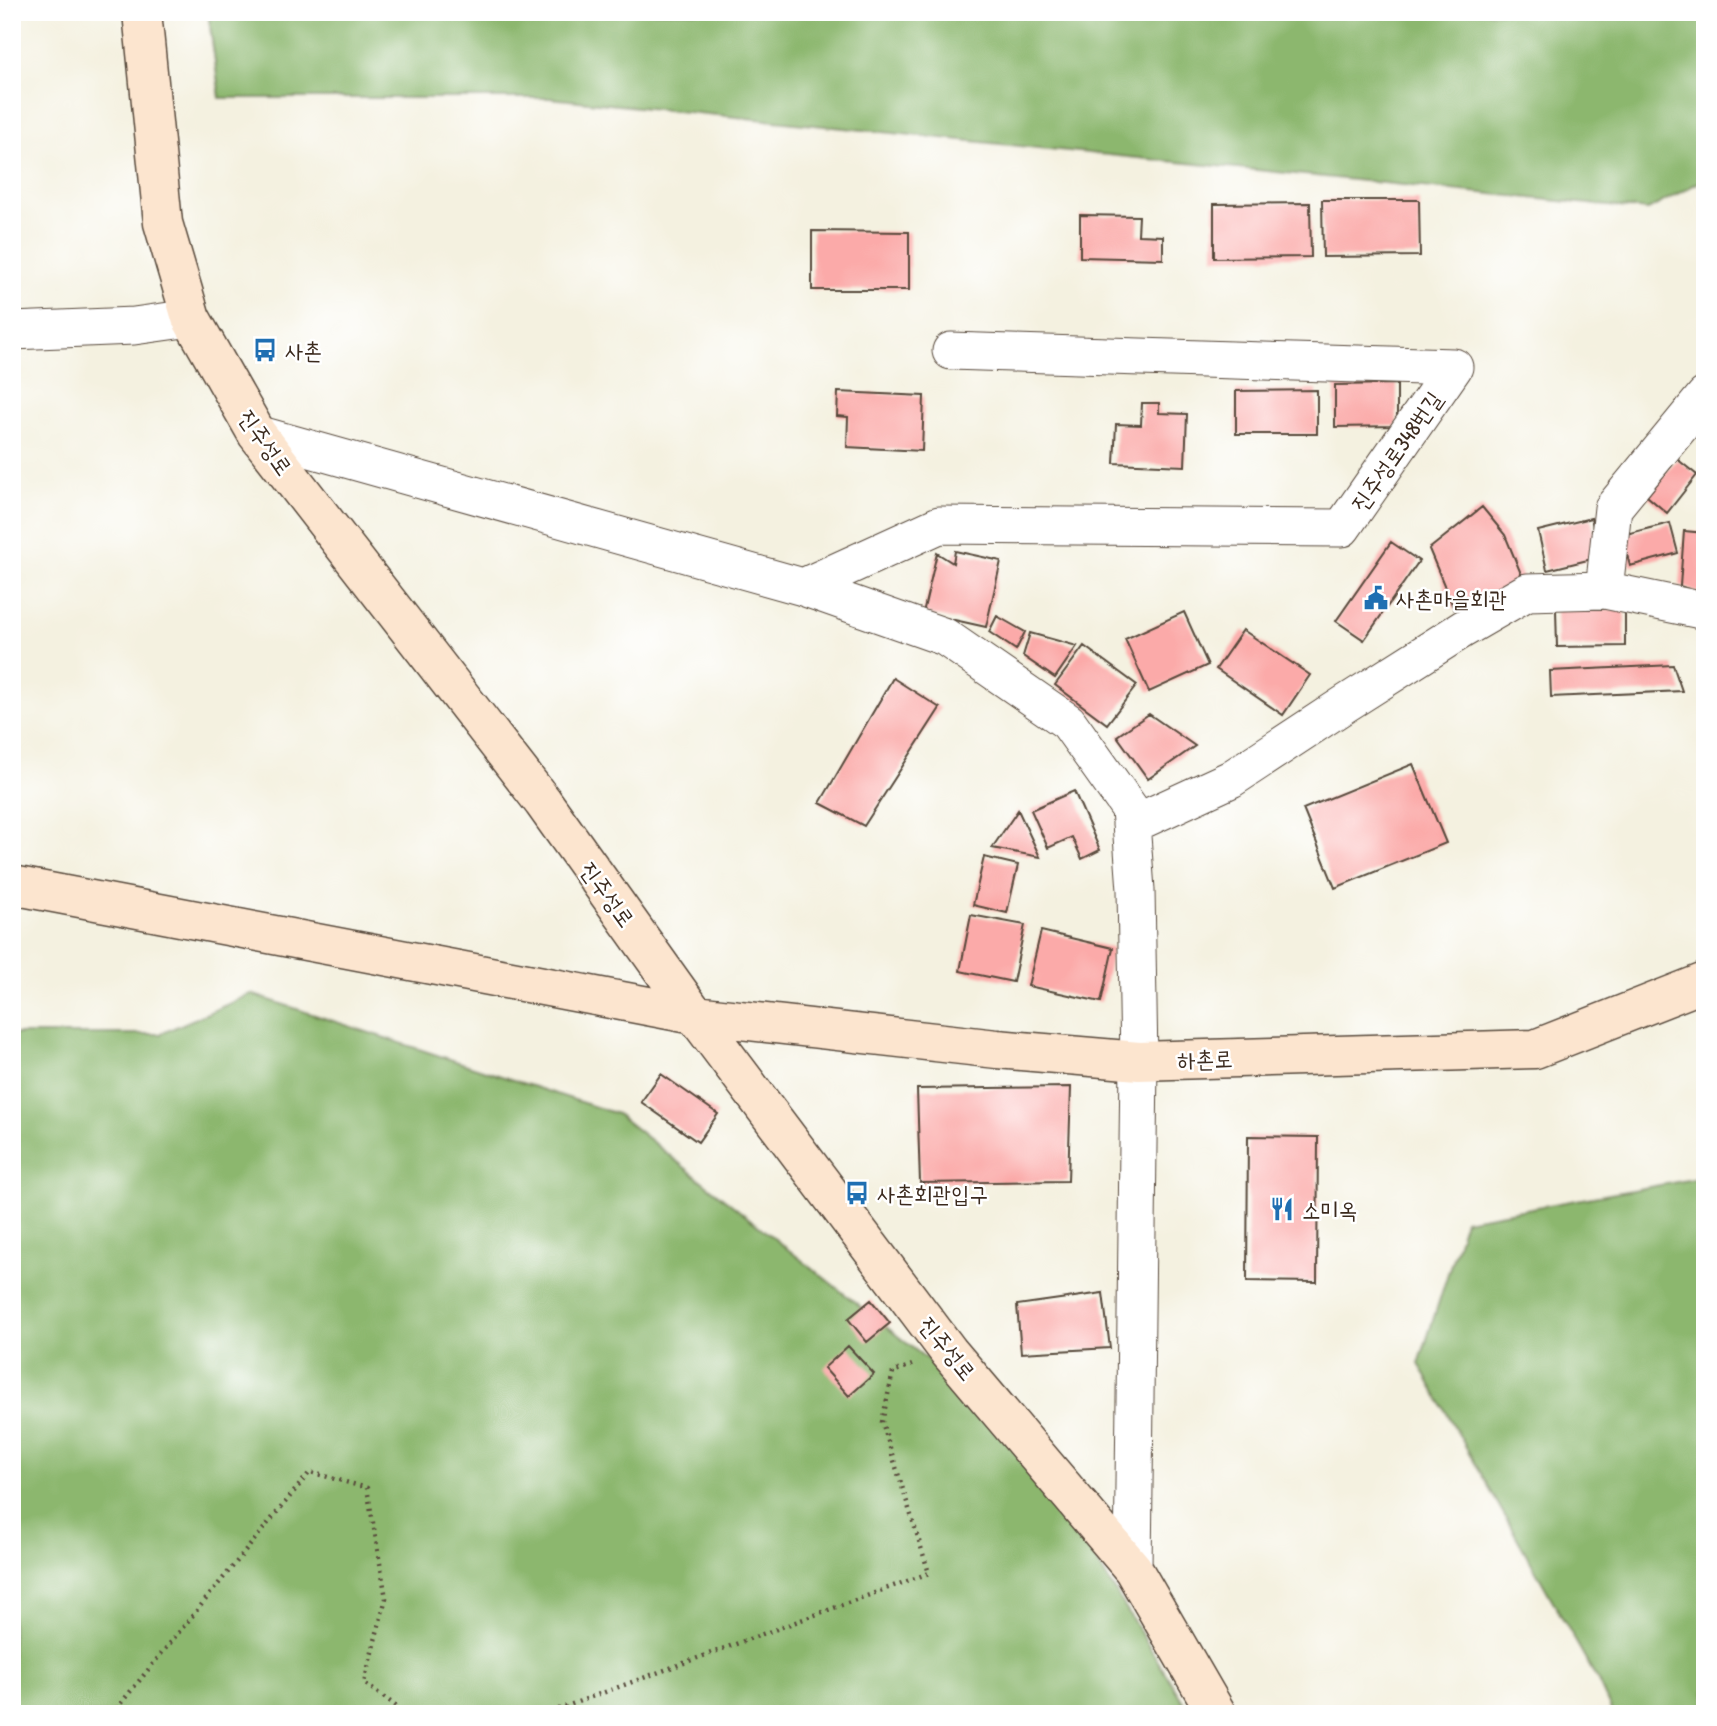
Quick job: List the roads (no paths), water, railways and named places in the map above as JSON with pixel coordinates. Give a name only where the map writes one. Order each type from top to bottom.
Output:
[{"type":"main road","name":"진주성로","points":[[142,12],[163,223],[191,318],[257,434],[543,802],[695,1015],[949,1352],[1133,1569],[1217,1714]]},
{"type":"main road","name":"하촌로","points":[[12,885],[695,1015],[997,1049],[1139,1061],[1535,1049],[1705,982]]},
{"type":"street","points":[[12,331],[134,326],[191,318]]},
{"type":"street","name":"진주성로348번길","points":[[803,587],[939,525],[1342,528],[1454,367],[951,351]]},
{"type":"street","points":[[1604,590],[1613,508],[1705,396]]},
{"type":"street","points":[[257,434],[803,587],[945,637],[1068,722],[1130,808],[1136,890],[1139,1061],[1133,1569]]},
{"type":"street","points":[[1131,825],[1231,779],[1357,696],[1527,592],[1604,590],[1705,611]]},
{"type":"place","name":"사촌","points":[[265,350]]},
{"type":"place","name":"사촌마을회관","points":[[1376,598]]},
{"type":"place","name":"사촌회관입구","points":[[857,1193]]},
{"type":"place","name":"소미옥","points":[[1282,1209]]}]
